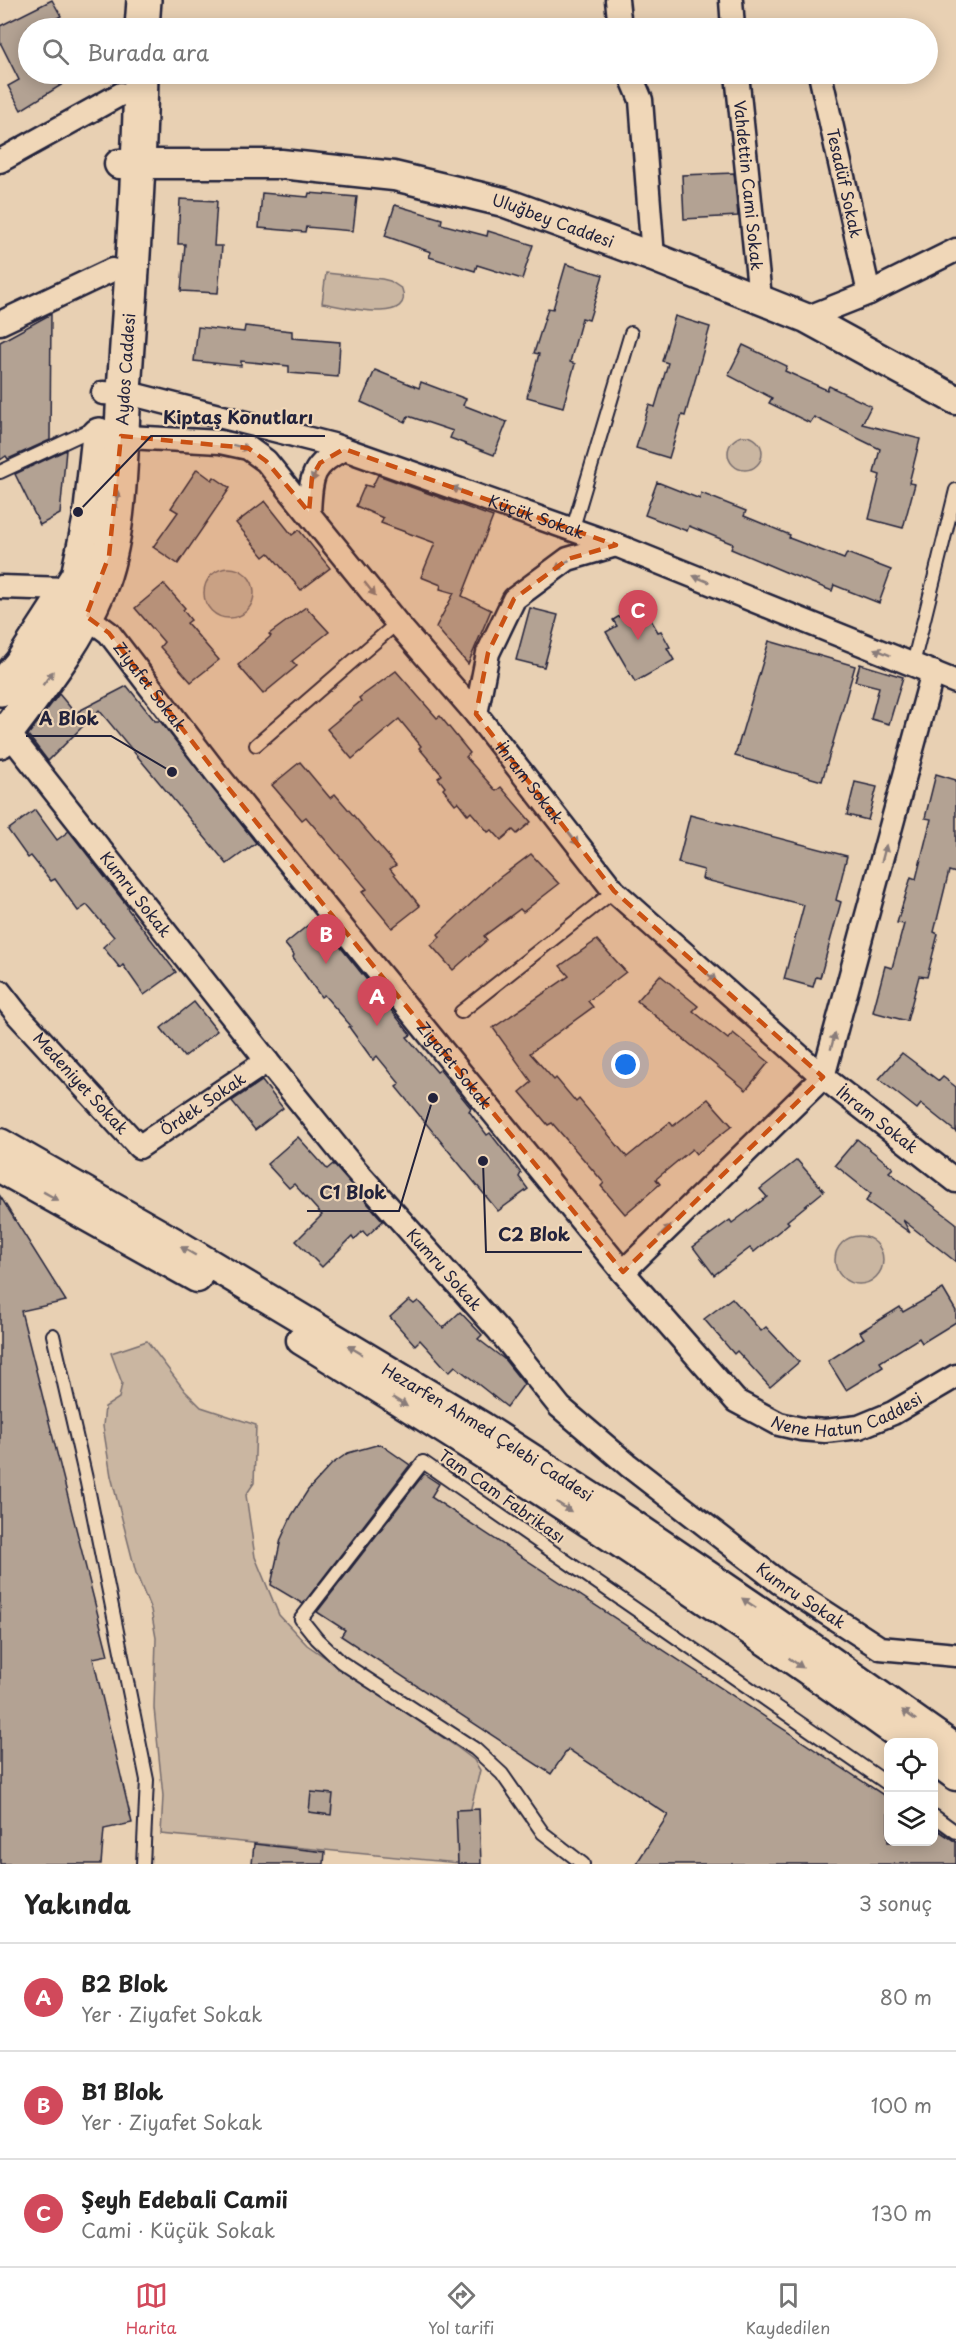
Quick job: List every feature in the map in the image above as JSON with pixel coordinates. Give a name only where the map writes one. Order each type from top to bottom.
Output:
[{"type":"main road","points":[[124,18],[125,0]]},
{"type":"main road","points":[[143,18],[144,0]]},
{"type":"main road","name":"Aydos Caddesi","points":[[0,689],[21,664],[78,576],[86,545],[110,417],[129,164],[128,84]]},
{"type":"main road","name":"Aydos Caddesi","points":[[4,736],[72,644],[100,588],[109,556],[114,524],[110,417],[112,270],[129,164]]},
{"type":"street","points":[[617,0],[619,18]]},
{"type":"street","points":[[730,0],[732,18]]},
{"type":"street","points":[[0,161],[122,84]]},
{"type":"street","points":[[624,84],[641,100]]},
{"type":"street","points":[[634,84],[641,100],[653,257]]},
{"type":"street","name":"Vahdettin Cami Sokak","points":[[738,84],[760,298]]},
{"type":"street","name":"Tesadüf Sokak","points":[[822,84],[868,293]]},
{"type":"street","name":"Uluğbey Caddesi","points":[[129,164],[281,164],[394,176],[503,202],[653,257],[806,318],[956,400]]},
{"type":"street","points":[[806,318],[868,293],[956,250]]},
{"type":"street","points":[[0,323],[112,270]]},
{"type":"street","name":"Küçük Sokak","points":[[110,417],[231,417],[344,449],[616,545],[956,682]]},
{"type":"street","name":"İhram Sokak","points":[[110,417],[248,448],[266,461],[397,623],[476,714],[614,891],[824,1077],[956,1181]]},
{"type":"street","points":[[309,513],[312,477],[320,463],[344,449]]},
{"type":"street","points":[[476,714],[488,653],[514,599],[568,559],[616,545]]},
{"type":"street","points":[[0,586],[68,589]]},
{"type":"street","name":"Ziyafet Sokak","points":[[86,616],[109,633],[218,774],[623,1272],[735,1401]]},
{"type":"street","points":[[623,1272],[824,1077],[923,668]]},
{"type":"street","name":"Kumru Sokak","points":[[4,736],[353,1167],[500,1330],[560,1407],[628,1465],[780,1583],[880,1648],[956,1655]]},
{"type":"street","name":"Medeniyet Sokak","points":[[0,993],[139,1147]]},
{"type":"street","name":"Ördek Sokak","points":[[139,1147],[267,1061]]},
{"type":"street","name":"Hezarfen Ahmed Çelebi Caddesi","points":[[0,1143],[121,1212],[483,1427],[610,1509],[760,1611],[956,1749]]},
{"type":"street","name":"Hezarfen Ahmed Çelebi Caddesi","points":[[0,1168],[211,1286],[447,1431],[707,1602],[902,1738]]},
{"type":"street","name":"Nene Hatun Caddesi","points":[[735,1401],[780,1424],[825,1431],[859,1427],[893,1413],[956,1376]]},
{"type":"street","points":[[938,1763],[956,1776]]},
{"type":"lane","points":[[572,531],[631,333]]},
{"type":"lane","points":[[0,472],[110,417]]},
{"type":"lane","points":[[923,668],[956,490]]},
{"type":"lane","points":[[256,745],[397,623]]},
{"type":"lane","points":[[461,1012],[614,891]]},
{"type":"lane","points":[[52,1335],[87,1483],[147,1780],[143,1864]]},
{"type":"lane","name":"Tam Cam Fabrikası","points":[[583,1864],[543,1833],[502,1774],[475,1749],[340,1662],[301,1619],[423,1462],[884,1781]]},
{"type":"lane","points":[[938,1819],[956,1832]]},
{"type":"highlighted area","points":[[121,436],[248,448],[266,461],[309,512],[312,477],[320,463],[344,449],[616,545],[568,559],[514,599],[488,653],[476,714],[614,891],[823,1077],[623,1272],[217,774],[109,633],[86,616],[109,556]]},
{"type":"shaded area","points":[[326,273],[390,281],[402,289],[403,300],[398,307],[374,311],[322,303]]},
{"type":"shaded area","points":[[745,436],[757,441],[762,453],[757,465],[745,470],[733,465],[728,453],[733,441]]},
{"type":"shaded area","points":[[229,568],[247,575],[254,593],[247,611],[229,618],[211,611],[204,593],[211,575]]},
{"type":"shaded area","points":[[854,1236],[864,1236],[876,1243],[883,1255],[883,1265],[876,1277],[864,1284],[854,1284],[839,1273],[835,1265],[835,1255],[846,1240]]},
{"type":"shaded area","points":[[147,1341],[185,1391],[201,1407],[256,1425],[254,1483],[246,1495],[255,1557],[279,1615],[307,1645],[458,1748],[474,1760],[480,1770],[458,1863],[161,1834],[163,1796],[154,1708],[156,1638],[151,1610],[136,1573],[111,1476],[103,1426],[105,1407],[119,1398],[122,1383],[111,1353]]},
{"type":"building","points":[[52,0],[61,16],[57,18],[18,18],[18,78],[0,42],[0,26]]},
{"type":"building","points":[[18,81],[18,84],[63,84],[21,110],[8,86]]},
{"type":"building","points":[[734,173],[738,216],[684,219],[682,175]]},
{"type":"building","points":[[262,193],[308,197],[309,193],[357,197],[353,231],[306,227],[305,232],[259,228]]},
{"type":"building","points":[[180,199],[217,201],[214,246],[222,246],[218,293],[181,291],[185,244],[178,244]]},
{"type":"building","points":[[395,205],[442,219],[441,224],[487,236],[488,231],[533,245],[522,279],[477,265],[475,271],[429,257],[431,252],[385,236]]},
{"type":"building","points":[[566,264],[603,275],[589,320],[582,318],[570,362],[575,364],[563,407],[527,397],[539,354],[534,353],[548,308],[553,309]]},
{"type":"building","points":[[51,314],[50,440],[8,459],[6,456],[0,460],[0,342]]},
{"type":"building","points":[[675,316],[710,327],[685,416],[682,415],[669,458],[636,448],[649,405],[655,407],[668,363],[662,361]]},
{"type":"building","points":[[245,326],[292,331],[292,338],[340,342],[338,377],[289,373],[289,366],[241,361],[241,366],[194,361],[198,327],[244,332]]},
{"type":"building","points":[[743,345],[787,366],[785,371],[827,390],[829,386],[871,406],[862,424],[920,439],[909,483],[915,484],[903,528],[869,519],[880,475],[874,473],[880,449],[814,417],[810,423],[769,403],[772,398],[728,375]]},
{"type":"building","points":[[375,370],[419,388],[421,382],[466,399],[463,405],[507,422],[494,455],[450,438],[453,431],[408,416],[405,422],[361,402]]},
{"type":"building","points":[[66,450],[60,514],[40,525],[15,474]]},
{"type":"building","points":[[197,469],[212,480],[214,477],[230,488],[178,564],[153,547],[178,512],[171,508]]},
{"type":"building","points":[[378,475],[493,517],[462,596],[491,610],[468,664],[436,627],[454,593],[440,589],[441,585],[421,577],[435,543],[381,523],[383,518],[356,506],[365,485],[372,487]]},
{"type":"building","points":[[657,482],[700,499],[701,493],[746,511],[744,516],[790,535],[789,538],[844,559],[847,553],[891,570],[879,603],[834,585],[832,591],[731,549],[733,544],[689,526],[687,531],[645,515]]},
{"type":"building","points":[[265,501],[292,535],[299,530],[330,568],[301,590],[269,553],[264,557],[236,523]]},
{"type":"building","points":[[164,584],[185,608],[183,610],[191,620],[187,623],[219,660],[191,682],[160,647],[164,642],[135,608]]},
{"type":"building","points":[[641,603],[658,632],[661,631],[674,660],[635,682],[606,632],[617,626],[613,620]]},
{"type":"building","points":[[306,607],[329,632],[292,661],[297,666],[263,694],[238,665],[271,636],[269,634]]},
{"type":"building","points":[[530,608],[558,615],[544,667],[516,660]]},
{"type":"building","points":[[769,641],[855,666],[822,781],[735,756]]},
{"type":"building","points":[[860,664],[903,677],[889,724],[871,719],[879,687],[855,681]]},
{"type":"building","points":[[396,671],[437,718],[440,716],[470,753],[466,757],[496,791],[501,787],[531,822],[517,834],[513,830],[501,840],[492,830],[488,832],[471,812],[468,815],[458,802],[455,804],[443,789],[445,787],[438,778],[442,775],[399,719],[352,759],[327,729],[361,701],[359,698]]},
{"type":"building","points":[[127,686],[155,721],[160,721],[256,843],[227,864],[99,710],[48,761],[28,735],[59,694],[75,713]]},
{"type":"building","points":[[300,762],[330,798],[335,794],[396,865],[390,869],[420,906],[392,928],[362,892],[367,889],[306,817],[302,820],[272,785]]},
{"type":"building","points":[[936,774],[956,780],[956,873],[949,871],[934,932],[938,934],[927,977],[919,976],[907,1021],[873,1012],[885,966],[892,968],[904,924],[897,923],[911,877],[916,879],[931,819],[925,818]]},
{"type":"building","points":[[855,782],[877,787],[868,820],[847,815]]},
{"type":"building","points":[[35,810],[57,840],[69,831],[176,972],[144,995],[123,965],[120,968],[103,947],[114,937],[87,905],[78,911],[55,879],[51,881],[31,856],[28,858],[8,830]]},
{"type":"building","points":[[690,815],[847,856],[836,900],[841,902],[820,978],[816,977],[813,987],[784,979],[804,905],[702,879],[704,870],[678,863]]},
{"type":"building","points":[[531,854],[559,884],[523,912],[520,909],[484,936],[487,940],[453,970],[431,945],[440,937],[438,934],[499,878]]},
{"type":"building","points":[[313,921],[323,933],[327,931],[334,939],[411,1035],[407,1037],[437,1072],[440,1070],[471,1108],[469,1111],[487,1135],[490,1133],[521,1173],[519,1177],[528,1189],[498,1211],[396,1087],[400,1084],[377,1056],[373,1060],[349,1027],[351,1026],[324,995],[321,997],[293,958],[294,955],[285,944]]},
{"type":"building","points":[[597,940],[626,972],[588,1001],[593,1007],[530,1053],[554,1080],[556,1078],[576,1102],[579,1099],[627,1157],[670,1122],[673,1126],[708,1099],[732,1126],[696,1154],[692,1149],[656,1179],[660,1184],[625,1214],[601,1186],[604,1183],[552,1123],[548,1125],[520,1092],[532,1082],[493,1028],[569,976],[560,966]]},
{"type":"building","points":[[660,975],[698,1006],[693,1011],[728,1039],[733,1033],[769,1062],[746,1090],[637,1001]]},
{"type":"building","points":[[194,1002],[217,1031],[184,1057],[161,1028]]},
{"type":"building","points":[[902,1053],[939,1081],[943,1077],[956,1087],[956,1132],[921,1104],[917,1109],[879,1079]]},
{"type":"building","points":[[262,1081],[283,1108],[255,1130],[232,1101]]},
{"type":"building","points":[[298,1137],[327,1169],[333,1164],[383,1221],[367,1236],[363,1231],[354,1240],[352,1237],[322,1267],[296,1241],[322,1215],[294,1184],[289,1188],[267,1164]]},
{"type":"building","points":[[857,1139],[893,1168],[889,1172],[956,1223],[956,1262],[903,1220],[910,1233],[866,1201],[871,1194],[835,1165]]},
{"type":"building","points":[[797,1160],[824,1191],[754,1252],[750,1248],[714,1275],[693,1247],[730,1220],[732,1223],[767,1197],[760,1189]]},
{"type":"building","points":[[0,1196],[66,1301],[21,1311],[108,1655],[93,1658],[132,1823],[104,1829],[101,1864],[0,1864]]},
{"type":"building","points":[[943,1289],[956,1311],[956,1322],[922,1343],[919,1338],[880,1362],[883,1367],[846,1390],[828,1361],[864,1338],[860,1332],[900,1307],[903,1312]]},
{"type":"building","points":[[732,1298],[761,1331],[766,1327],[799,1362],[770,1387],[737,1351],[734,1354],[704,1319]]},
{"type":"building","points":[[409,1300],[414,1304],[418,1301],[443,1328],[460,1312],[482,1335],[478,1339],[504,1359],[524,1384],[507,1407],[455,1366],[449,1372],[420,1340],[415,1345],[390,1317]]},
{"type":"building","points":[[380,1444],[410,1465],[303,1604],[271,1585],[281,1539],[292,1515],[308,1490],[332,1464],[348,1453]]},
{"type":"building","points":[[424,1474],[439,1484],[431,1497],[884,1795],[884,1846],[938,1846],[938,1830],[956,1842],[956,1864],[636,1864],[668,1815],[568,1749],[551,1774],[341,1636],[345,1630],[317,1612]]},
{"type":"building","points":[[311,1792],[333,1794],[331,1815],[309,1812]]},
{"type":"building","points":[[479,1809],[481,1864],[458,1864],[456,1810]]},
{"type":"building","points":[[254,1844],[325,1852],[324,1864],[252,1864]]},
{"type":"place","name":"Kiptaş Konutları","points":[[78,512]]},
{"type":"place","name":"Şeyh Edebali Camii","points":[[638,640]]},
{"type":"place","name":"A Blok","points":[[172,772]]},
{"type":"place","name":"B1 Blok","points":[[326,964]]},
{"type":"place","name":"B2 Blok","points":[[377,1026]]},
{"type":"place","name":"C1 Blok","points":[[433,1098]]},
{"type":"place","name":"C2 Blok","points":[[483,1161]]}]
